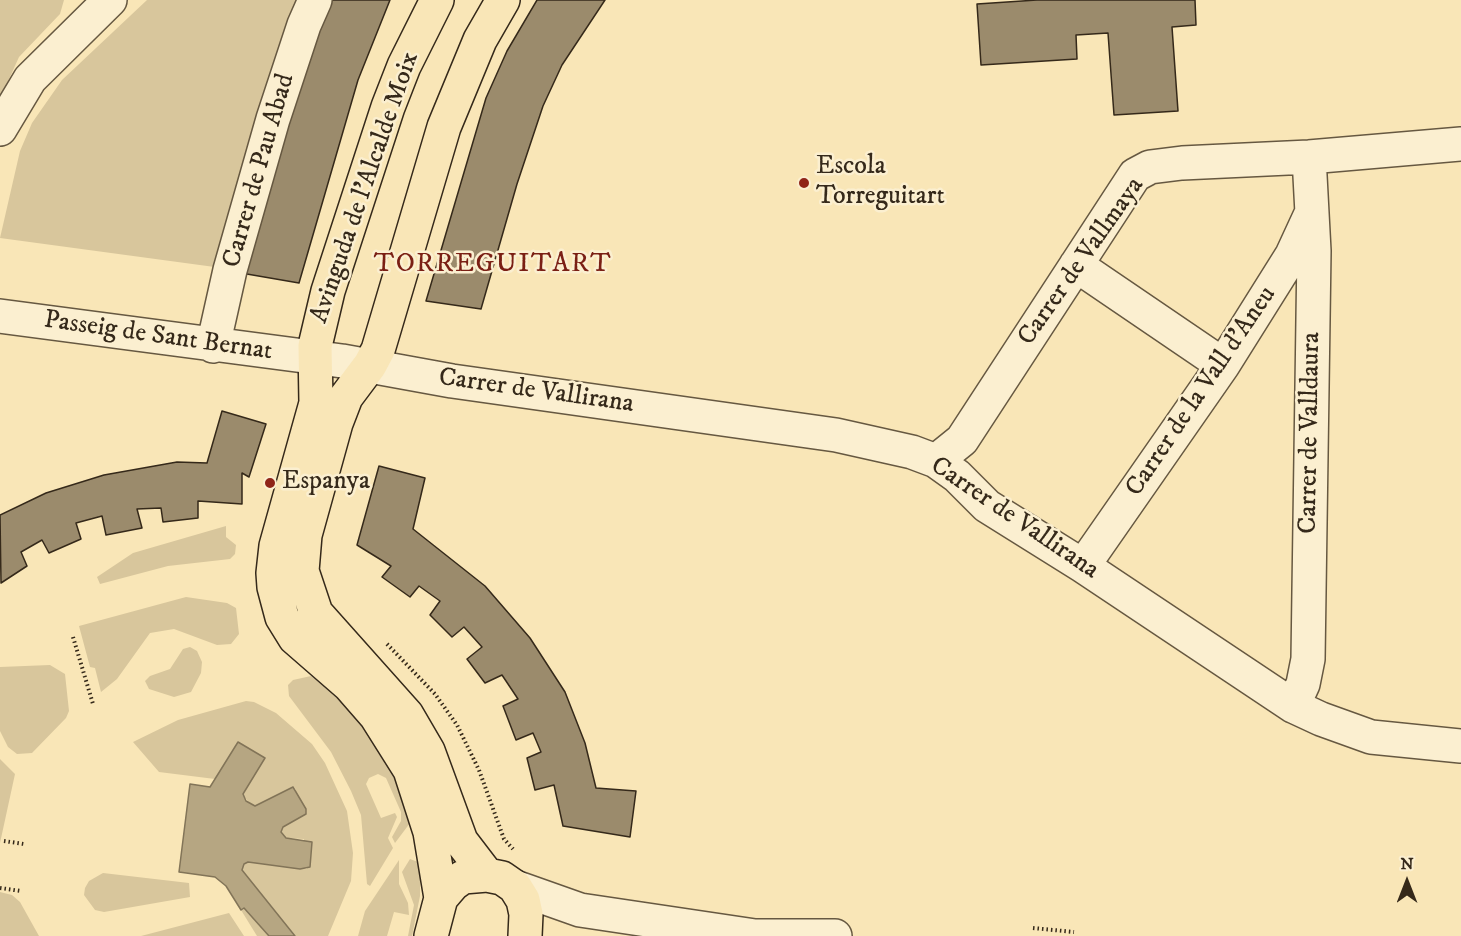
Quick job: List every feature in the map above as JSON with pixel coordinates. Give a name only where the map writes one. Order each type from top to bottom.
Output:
[{"type":"main road","name":"Avinguda de l'Alcalde Moix","points":[[436,0],[404,66],[365,174],[317,333],[316,403],[276,546],[274,587],[282,617],[295,638],[349,686],[376,716],[410,770],[430,832],[438,921]]},
{"type":"main road","points":[[503,0],[480,40],[444,127],[378,350],[370,365],[346,397],[336,423],[302,553],[302,571],[316,613],[407,715],[428,751],[461,841],[523,900],[526,914],[525,936]]},
{"type":"main road","points":[[438,921],[463,877],[501,881]]},
{"type":"street","name":"Carrer de Pau Abad","points":[[213,346],[230,270],[273,119],[304,25],[315,0]]},
{"type":"street","points":[[0,129],[30,79],[103,2]]},
{"type":"street","name":"Carrer de Vallmaya","points":[[936,461],[962,440],[1135,175],[1150,167],[1182,163],[1309,157],[1461,144]]},
{"type":"street","name":"Carrer de Valldaura","points":[[1293,706],[1303,684],[1308,659],[1314,251],[1309,157]]},
{"type":"street","name":"Carrer de la Vall d'Aneu","points":[[1083,566],[1223,365],[1292,255],[1312,213]]},
{"type":"street","points":[[1076,265],[1223,365]]},
{"type":"street","name":"Passeig de Sant Bernat","points":[[0,316],[213,346],[315,357]]},
{"type":"street","name":"Carrer de Vallirana","points":[[315,357],[452,381],[836,435],[912,452],[936,461],[957,476],[987,506],[1083,566],[1293,706],[1321,719],[1371,736],[1461,746]]},
{"type":"street","points":[[501,881],[580,910],[755,936],[835,936]]},
{"type":"path","points":[[73,637],[93,704]]},
{"type":"path","points":[[383,641],[435,694],[457,725],[478,770],[504,839],[516,852]]},
{"type":"path","points":[[4,841],[24,843]]},
{"type":"path","points":[[0,888],[21,891]]},
{"type":"path","points":[[1033,928],[1074,932]]},
{"type":"shaded area","points":[[0,0],[64,0],[60,14],[19,57],[0,99]]},
{"type":"shaded area","points":[[147,0],[301,0],[222,268],[0,238],[20,151],[32,123],[62,80]]},
{"type":"shaded area","points":[[226,526],[226,537],[236,545],[235,554],[230,559],[168,566],[100,584],[97,577],[133,553]]},
{"type":"shaded area","points":[[186,597],[227,603],[236,608],[239,634],[231,644],[217,645],[174,629],[150,633],[117,679],[101,692],[95,668],[90,667],[79,626]]},
{"type":"shaded area","points":[[190,647],[197,651],[202,662],[201,673],[191,692],[174,697],[149,689],[145,681],[150,676],[170,669],[183,649]]},
{"type":"shaded area","points":[[50,665],[65,674],[69,711],[66,718],[32,753],[17,754],[8,747],[0,731],[0,667]]},
{"type":"shaded area","points":[[311,676],[332,692],[365,727],[393,768],[413,819],[395,843],[392,837],[401,821],[401,812],[386,778],[378,774],[369,778],[366,784],[381,818],[395,813],[397,817],[388,838],[393,848],[370,886],[367,884],[361,815],[351,791],[331,752],[289,696],[288,685],[293,680]]},
{"type":"shaded area","points":[[246,701],[254,702],[276,713],[312,744],[325,763],[347,811],[353,853],[351,881],[328,936],[295,936],[242,870],[244,864],[248,862],[307,869],[304,839],[286,838],[281,832],[296,790],[294,787],[255,806],[251,805],[243,795],[246,790],[238,742],[215,779],[159,772],[133,742],[178,720]]},
{"type":"shaded area","points":[[238,742],[265,758],[243,794],[246,801],[255,806],[293,787],[306,809],[306,814],[283,827],[281,832],[286,838],[312,842],[310,867],[300,869],[248,862],[244,864],[242,870],[295,936],[269,936],[244,908],[241,910],[226,886],[215,877],[179,872],[190,784],[210,787]]},
{"type":"shaded area","points":[[0,759],[15,774],[0,843]]},
{"type":"shaded area","points":[[410,859],[418,862],[420,869],[420,896],[412,936],[408,936],[414,905],[402,872]]},
{"type":"shaded area","points":[[399,860],[399,884],[408,903],[409,915],[394,912],[387,936],[358,936],[365,911]]},
{"type":"shaded area","points":[[103,873],[189,883],[190,897],[104,912],[95,910],[84,895],[85,888],[89,881]]},
{"type":"shaded area","points":[[0,892],[12,895],[20,902],[39,936],[0,936]]},
{"type":"shaded area","points":[[244,908],[269,936],[257,936],[241,910]]},
{"type":"shaded area","points":[[229,913],[244,936],[141,936]]},
{"type":"building","points":[[328,0],[390,0],[358,80],[299,283],[241,273]]},
{"type":"building","points":[[537,0],[605,0],[562,65],[543,106],[517,184],[481,309],[426,301],[486,98],[507,51]]},
{"type":"building","points":[[1037,0],[1195,0],[1196,25],[1172,27],[1178,111],[1114,115],[1108,33],[1076,35],[1077,59],[981,65],[977,4]]},
{"type":"building","points":[[222,411],[266,424],[249,477],[242,473],[242,504],[198,501],[198,518],[163,522],[161,508],[137,509],[142,528],[106,535],[102,516],[76,523],[81,539],[49,553],[42,540],[21,552],[27,566],[1,583],[0,515],[46,493],[104,475],[177,462],[207,463]]},
{"type":"building","points":[[379,466],[425,478],[413,529],[485,586],[530,638],[565,692],[585,743],[596,788],[636,791],[630,837],[563,826],[554,785],[535,790],[527,758],[541,752],[533,733],[516,740],[503,706],[518,699],[502,675],[485,683],[467,659],[482,647],[464,627],[452,637],[430,615],[440,601],[419,586],[410,597],[382,577],[391,566],[357,545]]},
{"type":"place","name":"Escola Torreguitart","points":[[804,183]]},
{"type":"place","name":"Espanya","points":[[270,483]]},
{"type":"district","name":"TORREGUITART","points":[[493,265]]}]
